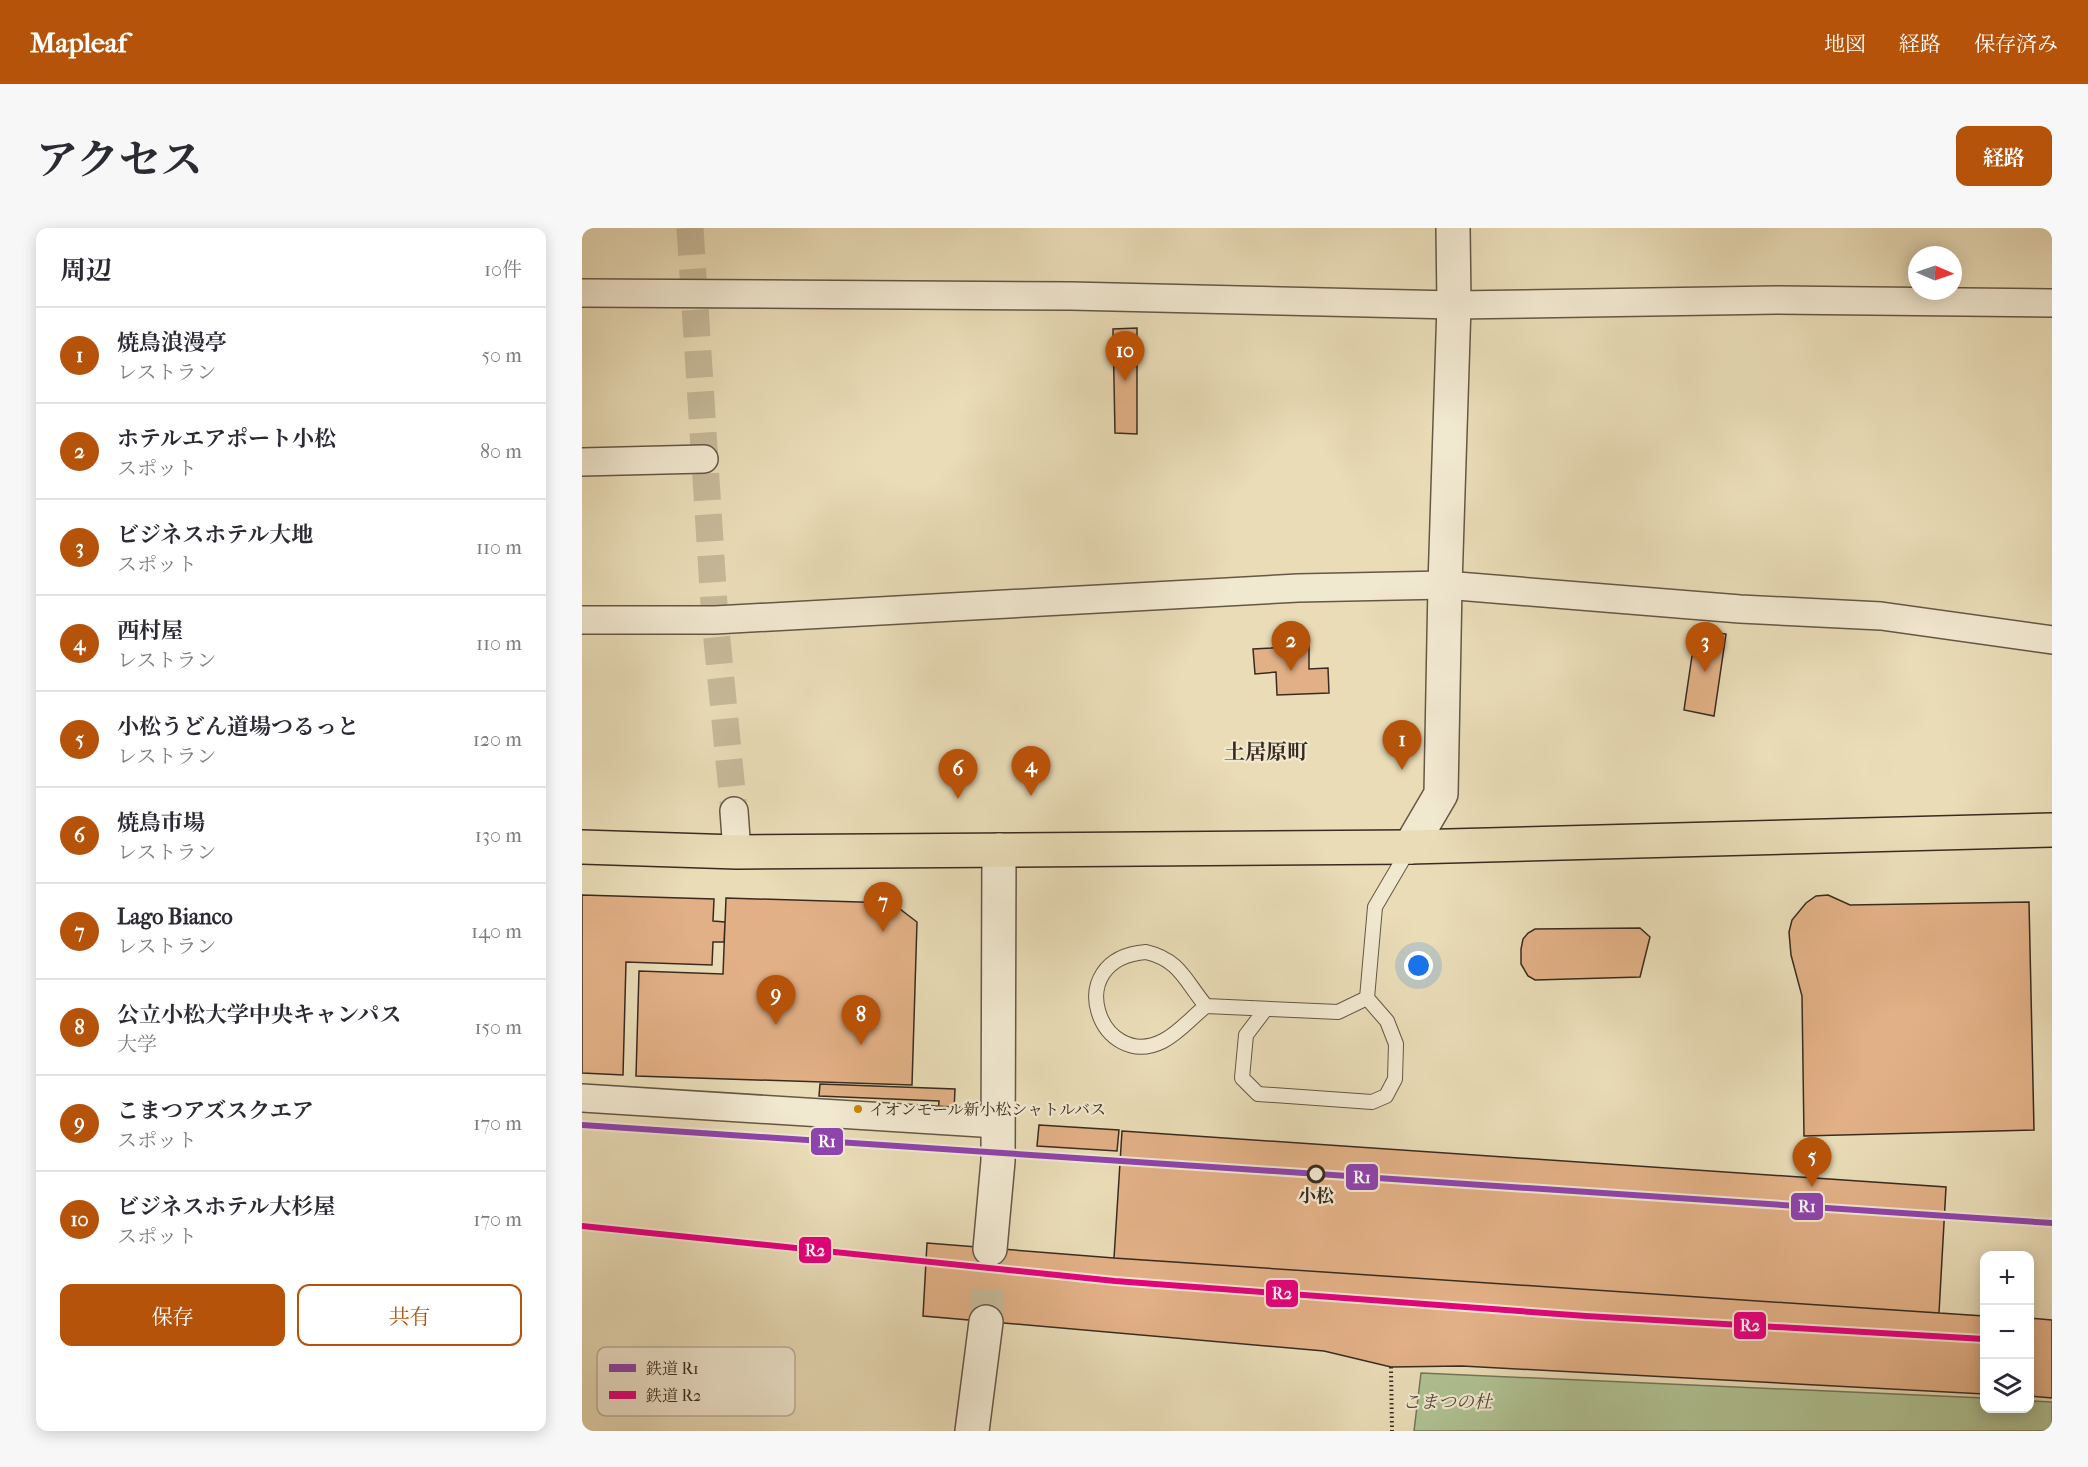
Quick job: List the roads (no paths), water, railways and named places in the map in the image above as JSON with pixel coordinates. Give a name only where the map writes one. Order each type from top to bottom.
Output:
[{"type":"main road","points":[[582,847],[737,852],[1410,847],[2052,830]]},
{"type":"street","points":[[1410,847],[1441,794],[1444,585],[1454,305],[1453,228]]},
{"type":"street","points":[[582,293],[1083,296],[1454,305],[1776,300],[2052,303]]},
{"type":"street","points":[[582,462],[704,459]]},
{"type":"street","points":[[582,620],[715,620],[1298,588],[1444,585],[1740,609],[1881,616],[2052,640]]},
{"type":"street","points":[[734,811],[737,852]]},
{"type":"street","points":[[990,1249],[998,1161],[999,850]]},
{"type":"street","points":[[582,1098],[997,1124]]},
{"type":"street","points":[[972,1431],[986,1322]]},
{"type":"lane","points":[[1265,1010],[1246,1035],[1242,1078],[1258,1094],[1372,1102],[1386,1096],[1395,1079],[1396,1044],[1387,1021],[1367,998],[1375,908],[1410,847]]},
{"type":"lane","points":[[1206,1006],[1173,963],[1161,955],[1146,952],[1131,953],[1117,959],[1106,969],[1098,982],[1095,998],[1098,1014],[1105,1028],[1117,1039],[1131,1045],[1147,1046],[1162,1042],[1206,1006],[1338,1012],[1367,998]]},
{"type":"tunnel","points":[[690,228],[715,620],[734,811]]},
{"type":"tunnel","points":[[986,1322],[990,1249]]},
{"type":"rail line","name":"R1","points":[[582,1125],[2052,1223]]},
{"type":"rail line","name":"R2","points":[[582,1226],[1115,1281],[1586,1316],[1980,1339]]},
{"type":"place","name":"ビジネスホテル大杉屋","points":[[1125,381]]},
{"type":"place","name":"ホテルエアポート小松","points":[[1291,671]]},
{"type":"place","name":"ビジネスホテル大地","points":[[1705,672]]},
{"type":"place","name":"焼鳥浪漫亭","points":[[1402,770]]},
{"type":"place","name":"西村屋","points":[[1031,796]]},
{"type":"place","name":"焼鳥市場","points":[[958,799]]},
{"type":"place","name":"Lago Bianco","points":[[883,932]]},
{"type":"place","name":"こまつアズスクエア","points":[[776,1025]]},
{"type":"place","name":"公立小松大学中央キャンパス","points":[[861,1045]]},
{"type":"place","name":"イオンモール新小松シャトルバス","points":[[858,1109]]},
{"type":"place","name":"小松","points":[[1316,1174]]},
{"type":"place","name":"小松うどん道場つるっと","points":[[1812,1187]]},
{"type":"district","name":"土居原町","points":[[1266,752]]},
{"type":"park label","name":"こまつの杜","points":[[1447,1402]]}]
